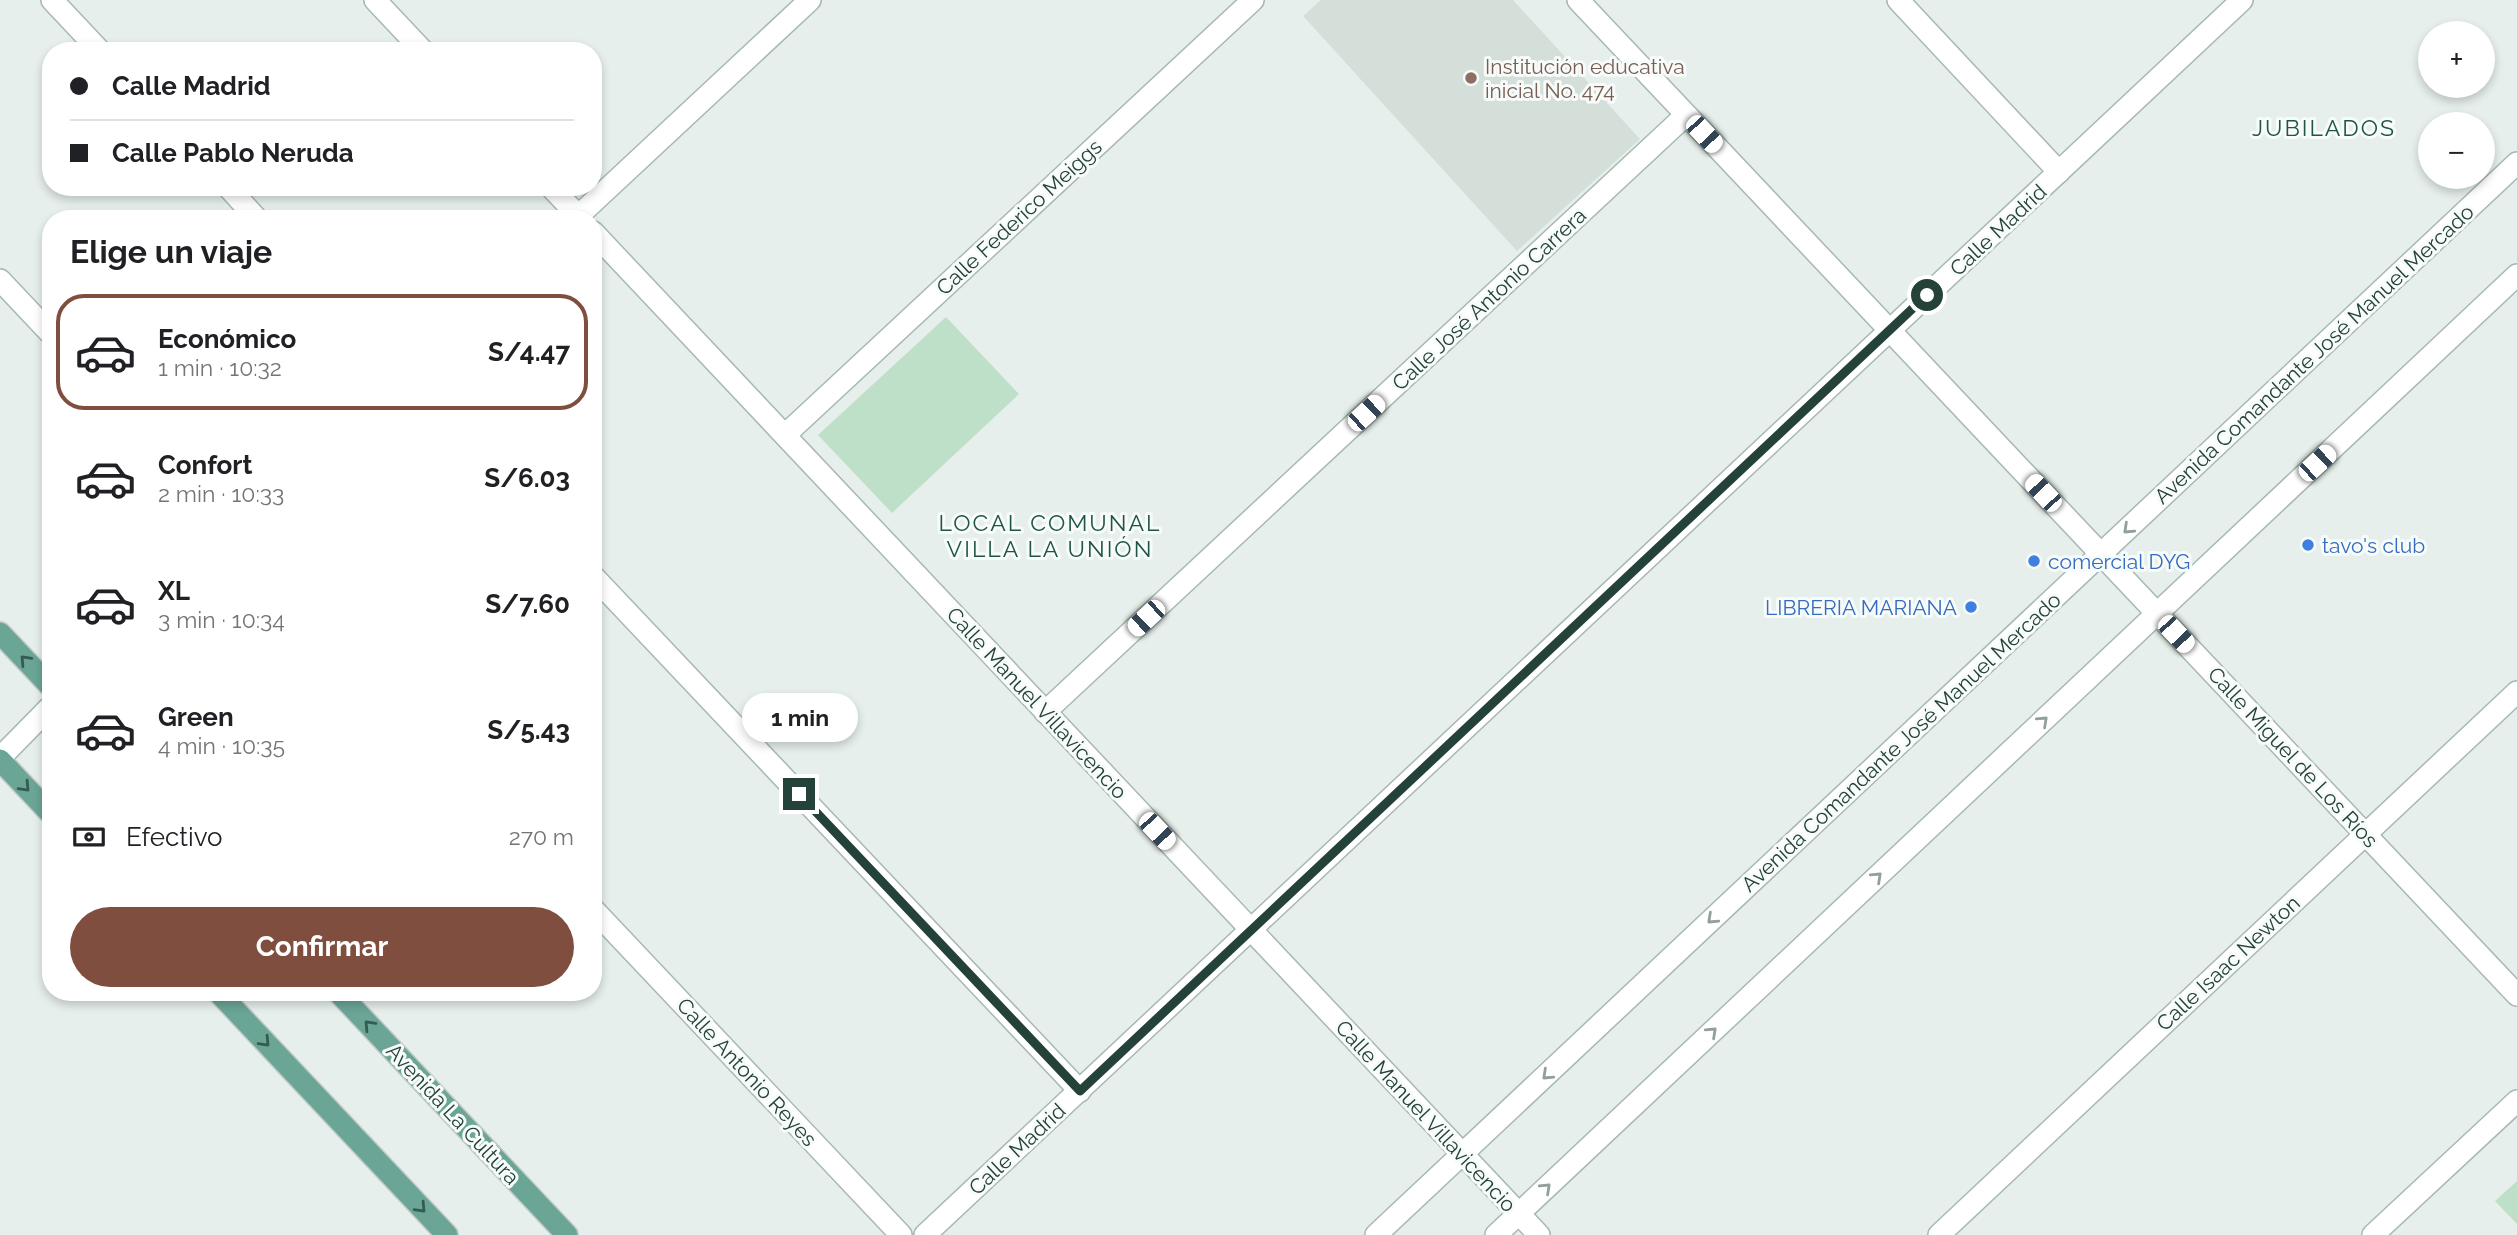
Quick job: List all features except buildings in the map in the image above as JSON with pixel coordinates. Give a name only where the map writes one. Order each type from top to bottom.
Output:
[{"type":"main road","points":[[0,633],[42,677]]},
{"type":"main road","points":[[0,759],[42,804]]},
{"type":"main road","points":[[226,1001],[447,1235]]},
{"type":"main road","name":"Avenida La Cultura","points":[[346,1001],[567,1235]]},
{"type":"street","points":[[52,0],[92,42]]},
{"type":"street","points":[[375,0],[415,42]]},
{"type":"street","points":[[602,195],[810,0]]},
{"type":"street","name":"Calle Federico Meiggs","points":[[785,435],[1253,0]]},
{"type":"street","name":"Calle Miguel de Los Ríos","points":[[1578,0],[2517,995]]},
{"type":"street","points":[[1898,0],[2059,172]]},
{"type":"street","name":"Calle Madrid","points":[[925,1235],[2059,172],[2229,4]]},
{"type":"street","name":"Calle José Antonio Carrera","points":[[1045,712],[1686,115]]},
{"type":"street","name":"Avenida Comandante José Manuel Mercado","points":[[1376,1235],[2517,163]]},
{"type":"street","points":[[236,196],[249,210]]},
{"type":"street","points":[[559,196],[571,210]]},
{"type":"street","points":[[587,210],[601,196]]},
{"type":"street","name":"Calle Manuel Villavicencio","points":[[602,242],[1539,1235]]},
{"type":"street","points":[[1496,1235],[2517,275]]},
{"type":"street","points":[[0,280],[42,324]]},
{"type":"street","points":[[602,586],[1080,1091]]},
{"type":"street","name":"Calle Isaac Newton","points":[[1939,1235],[2517,692]]},
{"type":"street","points":[[0,759],[42,715]]},
{"type":"street","name":"Calle Antonio Reyes","points":[[602,919],[901,1235]]},
{"type":"street","points":[[2373,1235],[2517,1101]]},
{"type":"shaded area","name":"Institución educativa inicial No. 474","points":[[1321,0],[1513,0],[1640,139],[1517,251],[1303,16]]},
{"type":"green space","points":[[946,317],[1019,394],[892,513],[818,435]]},
{"type":"green space","points":[[2517,1181],[2517,1224],[2495,1201]]},
{"type":"place","name":"Institución educativa inicial No. 474","points":[[1471,78]]},
{"type":"place","name":"tavo's club","points":[[2308,545]]},
{"type":"place","name":"comercial DYG","points":[[2034,561]]},
{"type":"place","name":"LIBRERIA MARIANA","points":[[1971,607]]},
{"type":"district","name":"JUBILADOS","points":[[2324,127]]},
{"type":"district","name":"LOCAL COMUNAL VILLA LA UNIÓN","points":[[1050,535]]},
{"type":"route","points":[[799,794],[1080,1091],[1927,295]]}]
